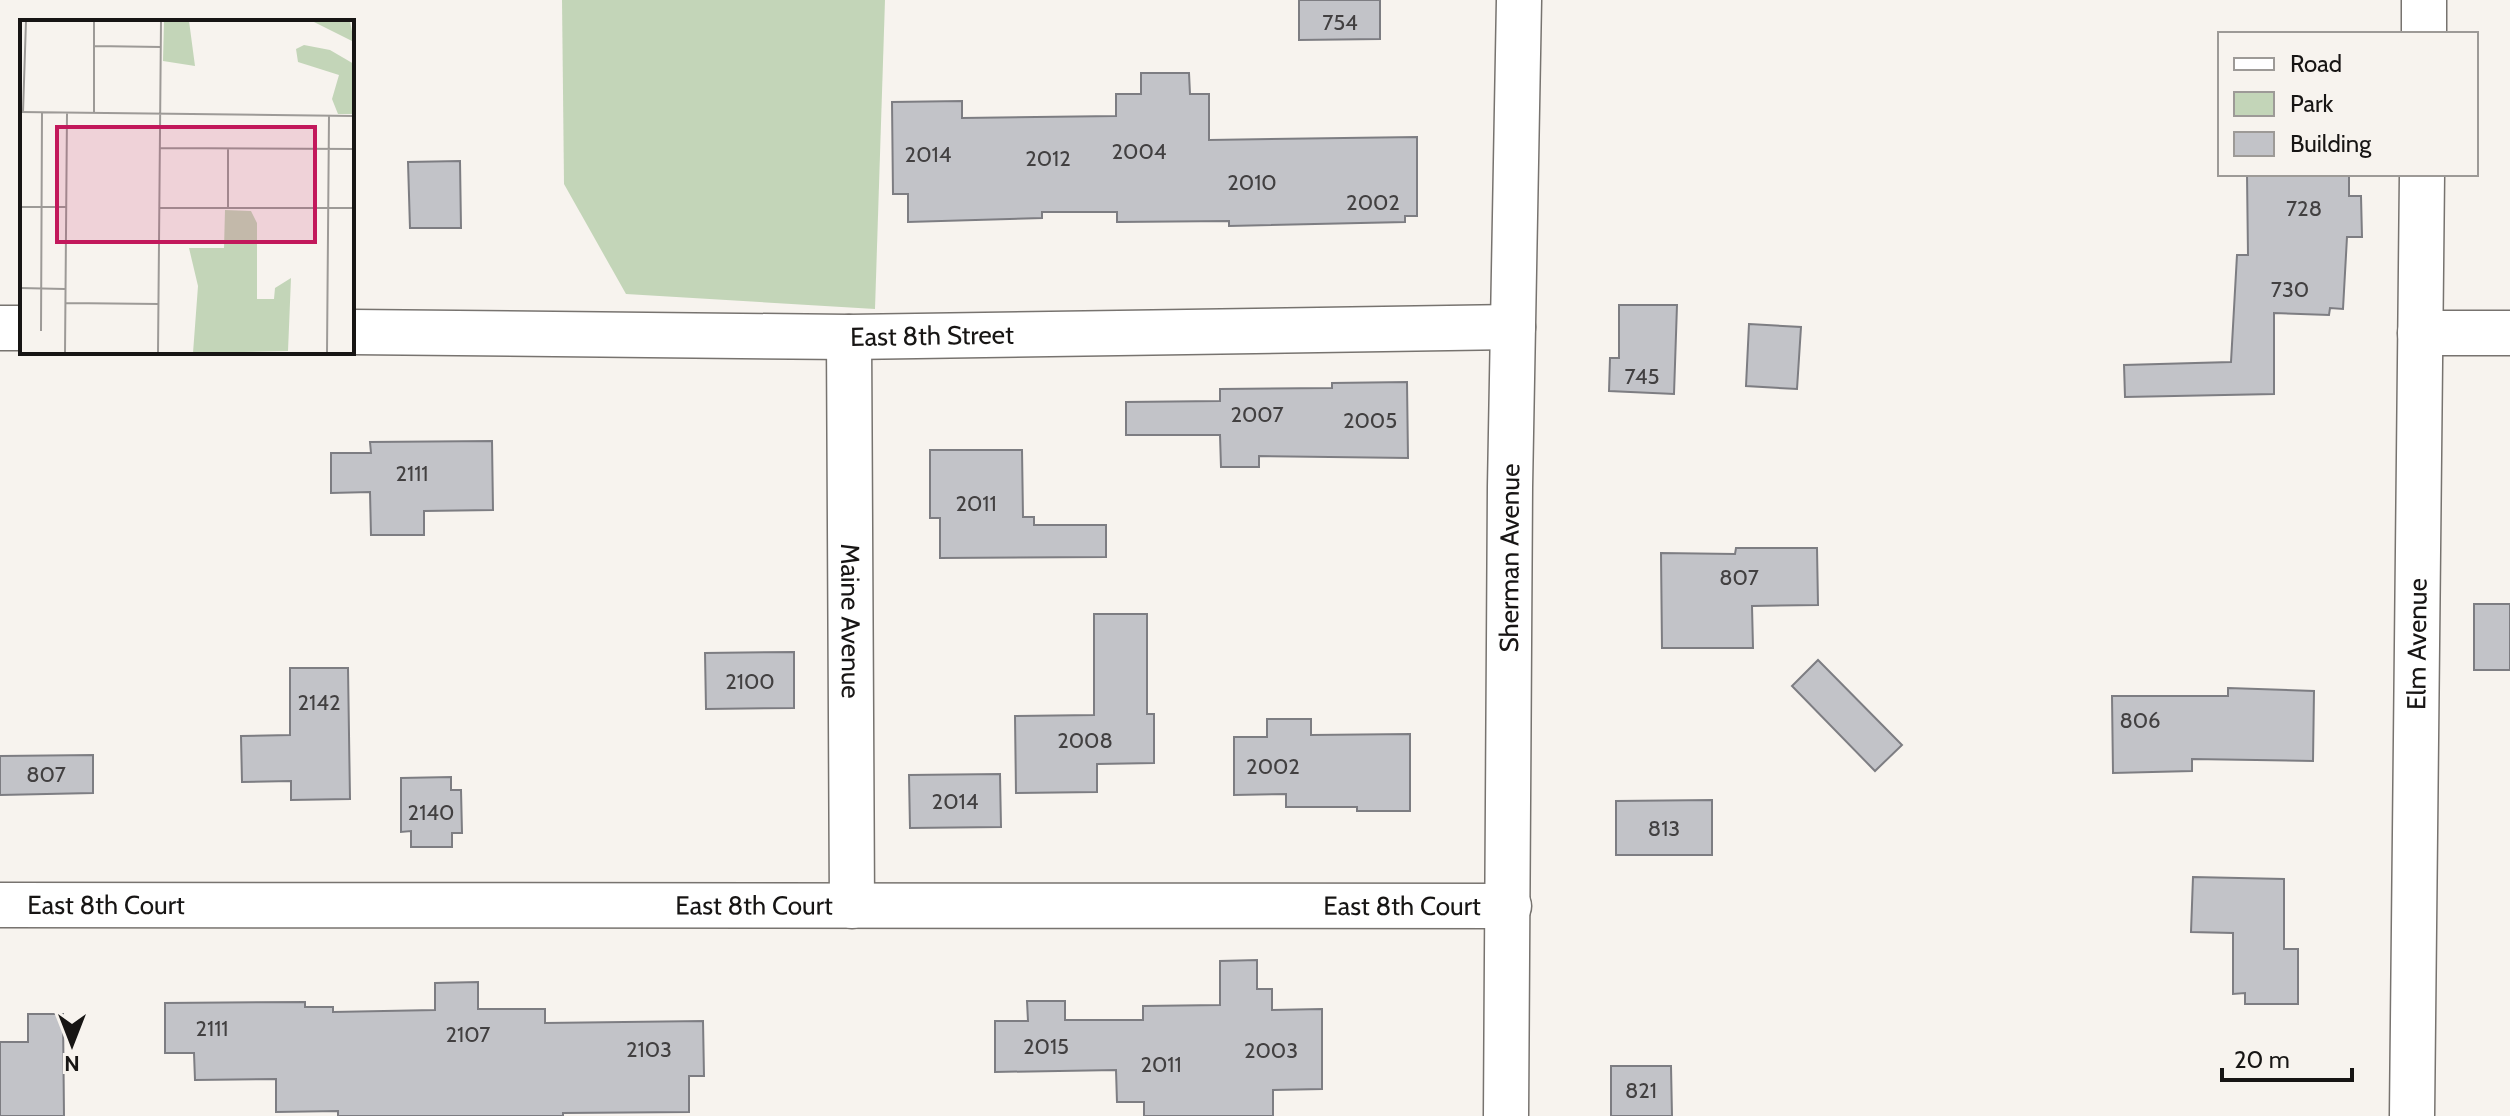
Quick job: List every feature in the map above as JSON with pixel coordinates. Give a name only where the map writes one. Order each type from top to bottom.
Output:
[{"type":"street","name":"Sherman Avenue","points":[[1506,1116],[1519,0]]},
{"type":"street","points":[[2424,0],[2424,32]]},
{"type":"street","name":"Elm Avenue","points":[[2412,1116],[2422,176]]},
{"type":"street","name":"East 8th Street","points":[[354,332],[849,337],[1513,327]]},
{"type":"street","points":[[2420,333],[2510,333]]},
{"type":"street","name":"Maine Avenue","points":[[849,337],[852,906]]},
{"type":"street","name":"East 8th Court","points":[[0,905],[1509,906]]},
{"type":"green space","points":[[562,0],[885,0],[875,309],[626,294],[564,184]]},
{"type":"building","points":[[1299,0],[1380,0],[1380,39],[1299,40]]},
{"type":"building","points":[[1141,73],[1189,73],[1190,94],[1209,94],[1209,140],[1417,137],[1417,216],[1405,216],[1405,222],[1229,226],[1229,221],[1117,222],[1117,212],[1042,212],[1042,218],[908,222],[908,194],[893,194],[892,102],[962,101],[962,118],[1116,116],[1116,94],[1141,94]]},
{"type":"building","points":[[460,161],[461,228],[410,228],[408,162]]},
{"type":"building","points":[[2247,176],[2349,176],[2349,196],[2361,196],[2362,237],[2347,237],[2343,309],[2330,308],[2329,315],[2274,313],[2274,394],[2125,397],[2124,365],[2231,362],[2237,255],[2248,255]]},
{"type":"building","points":[[1619,305],[1677,305],[1674,394],[1609,391],[1610,358],[1619,358]]},
{"type":"building","points":[[1749,324],[1801,327],[1797,389],[1746,386]]},
{"type":"building","points":[[1407,382],[1408,458],[1259,456],[1259,467],[1221,467],[1220,435],[1126,435],[1126,402],[1220,401],[1220,389],[1332,388],[1332,383]]},
{"type":"building","points":[[492,441],[493,510],[424,511],[424,535],[371,535],[370,492],[331,493],[331,453],[371,453],[370,442]]},
{"type":"building","points":[[930,450],[1022,450],[1023,517],[1034,517],[1034,525],[1106,525],[1106,557],[940,558],[940,518],[930,518]]},
{"type":"building","points":[[1736,548],[1817,548],[1818,605],[1752,606],[1753,648],[1662,648],[1661,553],[1735,554]]},
{"type":"building","points":[[2474,604],[2510,604],[2510,670],[2474,670]]},
{"type":"building","points":[[1094,614],[1147,614],[1147,714],[1154,714],[1154,763],[1097,764],[1097,792],[1016,793],[1015,716],[1094,715]]},
{"type":"building","points":[[794,652],[794,708],[706,709],[705,653]]},
{"type":"building","points":[[1818,660],[1902,745],[1875,771],[1792,686]]},
{"type":"building","points":[[290,668],[348,668],[350,799],[291,800],[291,781],[242,782],[241,736],[290,735]]},
{"type":"building","points":[[2228,688],[2314,691],[2313,761],[2192,759],[2192,771],[2113,773],[2112,696],[2228,696]]},
{"type":"building","points":[[1267,719],[1311,719],[1311,735],[1410,734],[1410,811],[1286,807],[1286,794],[1234,795],[1234,737],[1267,737]]},
{"type":"building","points":[[93,755],[93,793],[0,795],[0,756]]},
{"type":"building","points":[[1000,774],[1001,827],[910,828],[909,775]]},
{"type":"building","points":[[451,777],[451,790],[461,790],[462,833],[452,833],[452,847],[411,847],[411,831],[401,832],[401,778]]},
{"type":"building","points":[[1712,800],[1712,855],[1616,855],[1616,801]]},
{"type":"building","points":[[2193,877],[2284,879],[2284,949],[2298,949],[2298,1004],[2245,1004],[2245,993],[2233,994],[2233,933],[2191,932]]},
{"type":"building","points":[[1257,960],[1257,989],[1272,989],[1272,1010],[1322,1009],[1322,1089],[1273,1090],[1273,1116],[1144,1116],[1144,1102],[1117,1102],[1116,1070],[995,1072],[995,1021],[1028,1021],[1027,1001],[1065,1001],[1065,1020],[1143,1020],[1143,1006],[1220,1005],[1220,961]]},
{"type":"building","points":[[478,982],[478,1009],[545,1009],[545,1023],[703,1021],[704,1076],[689,1076],[689,1112],[563,1113],[563,1116],[338,1116],[338,1111],[276,1112],[276,1079],[195,1080],[194,1053],[165,1053],[165,1003],[305,1002],[305,1007],[333,1007],[333,1012],[435,1010],[435,983]]},
{"type":"building","points":[[28,1014],[63,1014],[64,1116],[0,1116],[0,1042],[28,1042]]},
{"type":"building","points":[[1611,1066],[1671,1066],[1672,1116],[1611,1116]]}]
